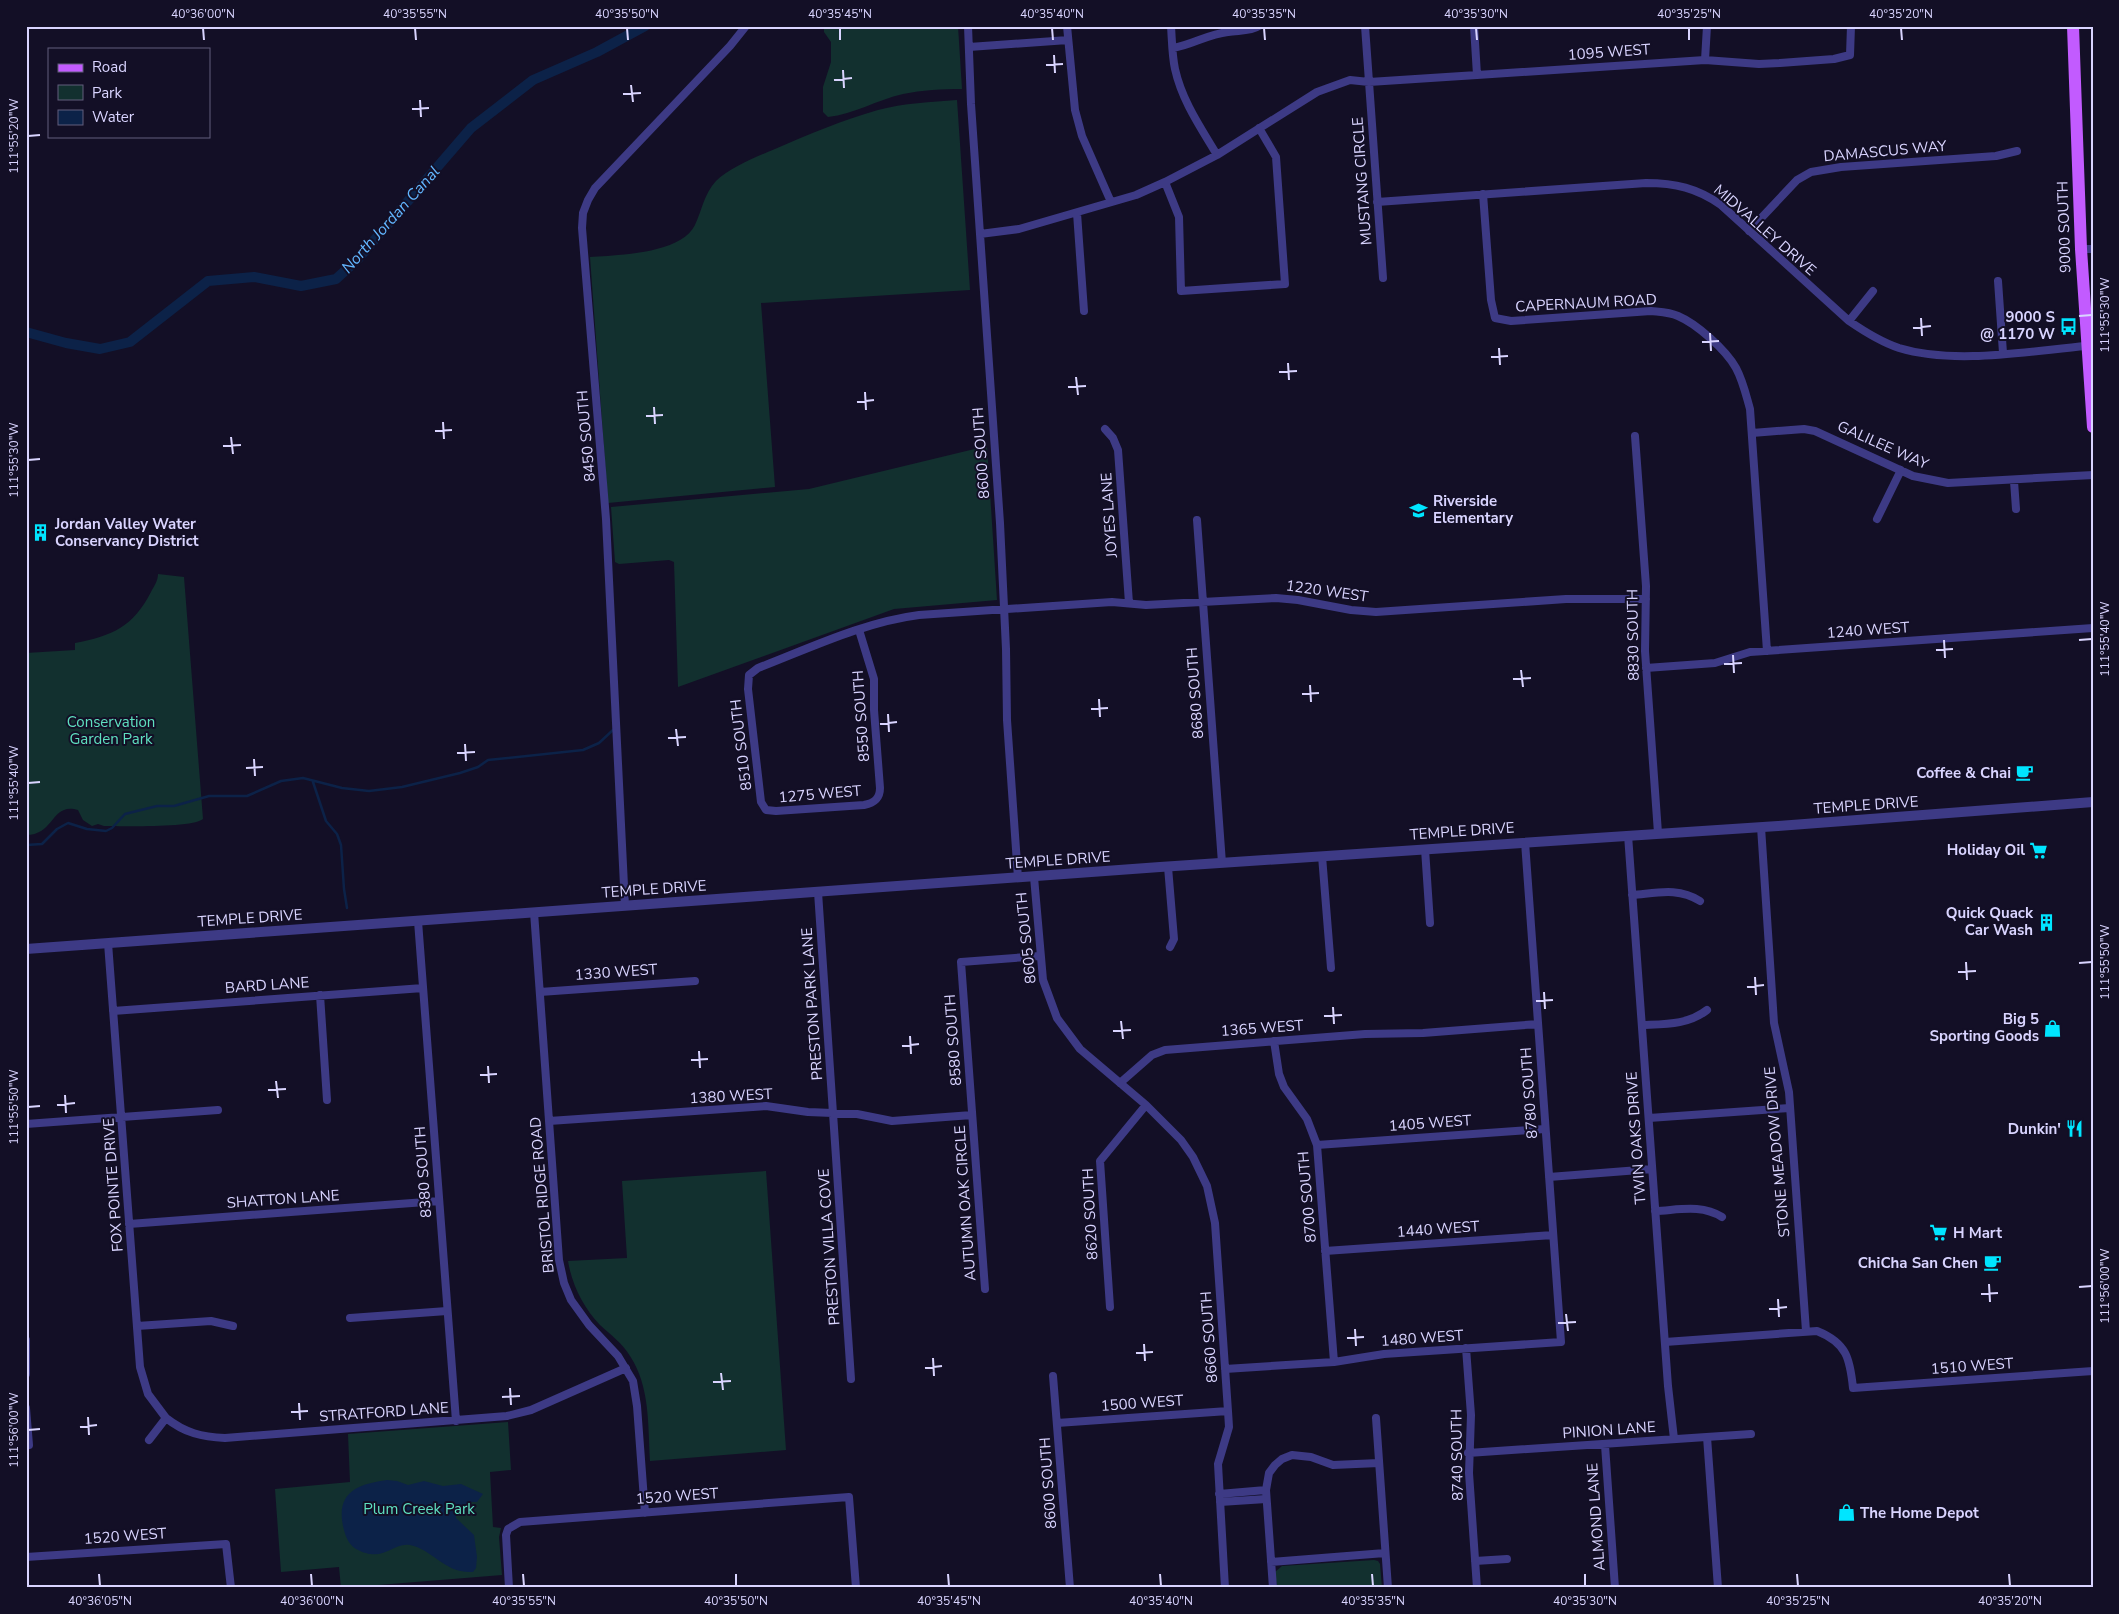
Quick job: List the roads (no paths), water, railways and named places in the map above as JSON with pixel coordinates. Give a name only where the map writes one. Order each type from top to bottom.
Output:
[{"type":"main road","name":"9000 SOUTH","points":[[2073,26],[2087,249],[2086,346],[2093,427]]},
{"type":"street","name":"8450 SOUTH","points":[[625,906],[606,519],[586,274],[583,213],[595,188],[730,46],[746,26]]},
{"type":"street","name":"8600 SOUTH","points":[[968,26],[1004,609],[1007,720],[1018,878]]},
{"type":"street","points":[[1067,26],[1071,87],[1077,119],[1085,145],[1111,202]]},
{"type":"street","points":[[1171,26],[1174,67],[1185,101],[1217,155]]},
{"type":"street","points":[[1173,48],[1191,44],[1215,34],[1249,30],[1259,26]]},
{"type":"street","name":"MUSTANG CIRCLE","points":[[1365,26],[1383,278]]},
{"type":"street","points":[[1474,26],[1477,76]]},
{"type":"street","points":[[1705,60],[1707,26]]},
{"type":"street","name":"1095 WEST","points":[[980,234],[1019,229],[1136,195],[1166,182],[1217,155],[1316,92],[1350,80],[1368,82],[1477,76],[1705,60],[1780,63],[1834,59],[1850,55],[1851,26]]},
{"type":"street","points":[[969,47],[1068,40]]},
{"type":"street","points":[[1166,182],[1180,217],[1181,291],[1285,284],[1276,157],[1259,128]]},
{"type":"street","name":"DAMASCUS WAY","points":[[1749,231],[1797,180],[1811,172],[1841,167],[1996,156],[2017,151]]},
{"type":"street","name":"MIDVALLEY DRIVE","points":[[1377,202],[1667,183],[1688,187],[1706,195],[1721,205],[1849,321],[1872,336],[1898,348],[1950,356],[2086,346]]},
{"type":"street","name":"CAPERNAUM ROAD","points":[[1483,194],[1491,300],[1495,318],[1511,321],[1651,311],[1666,312],[1690,322],[1734,366],[1744,385],[1750,409],[1767,651]]},
{"type":"street","points":[[1077,213],[1084,311]]},
{"type":"street","points":[[1998,281],[2003,353]]},
{"type":"street","points":[[1849,321],[1873,291]]},
{"type":"street","name":"JOYES LANE","points":[[1105,429],[1114,438],[1118,450],[1128,603]]},
{"type":"street","name":"GALILEE WAY","points":[[1752,433],[1804,429],[1815,431],[1913,476],[1948,484],[2014,481],[2093,474]]},
{"type":"street","name":"8830 SOUTH","points":[[1635,436],[1646,599],[1644,635],[1658,833]]},
{"type":"street","points":[[1877,519],[1901,470]]},
{"type":"street","points":[[2014,481],[2016,509]]},
{"type":"street","name":"8680 SOUTH","points":[[1197,520],[1222,863]]},
{"type":"street","name":"1220 WEST","points":[[749,675],[758,668],[860,630],[884,622],[913,616],[1128,603],[1146,605],[1291,599],[1351,610],[1376,612],[1566,599],[1646,599]]},
{"type":"street","name":"1240 WEST","points":[[1646,668],[1716,663],[1744,653],[2093,628]]},
{"type":"street","name":"8550 SOUTH","points":[[860,630],[874,679],[874,710],[880,788],[879,795],[875,801]]},
{"type":"street","name":"8510 SOUTH","points":[[749,675],[748,689],[761,802],[766,810]]},
{"type":"street","name":"1275 WEST","points":[[766,810],[776,812],[864,805],[875,801]]},
{"type":"street","name":"TEMPLE DRIVE","points":[[26,949],[2093,802]]},
{"type":"street","name":"STONE MEADOW DRIVE","points":[[1761,827],[1774,1024],[1787,1076],[1806,1331]]},
{"type":"street","name":"TWIN OAKS DRIVE","points":[[1628,835],[1664,1342],[1674,1439]]},
{"type":"street","name":"8780 SOUTH","points":[[1525,842],[1561,1342]]},
{"type":"street","points":[[1425,849],[1430,922]]},
{"type":"street","points":[[1322,856],[1331,968]]},
{"type":"street","points":[[1168,867],[1174,939],[1170,946]]},
{"type":"street","name":"8605 SOUTH","points":[[1034,877],[1043,980],[1057,1018],[1080,1049],[1146,1105]]},
{"type":"street","name":"PRESTON PARK LANE","points":[[818,892],[833,1113]]},
{"type":"street","points":[[1632,895],[1676,892],[1688,894],[1700,901]]},
{"type":"street","name":"BRISTOL RIDGE ROAD","points":[[534,912],[559,1260],[564,1283],[578,1313],[618,1356],[633,1381],[637,1406],[645,1513]]},
{"type":"street","name":"8380 SOUTH","points":[[418,921],[456,1421]]},
{"type":"street","name":"FOX POINTE DRIVE","points":[[108,943],[142,1379],[148,1394],[166,1418]]},
{"type":"street","name":"8580 SOUTH","points":[[972,1115],[961,962],[1040,956]]},
{"type":"street","name":"1330 WEST","points":[[540,992],[695,981]]},
{"type":"street","name":"BARD LANE","points":[[113,1010],[423,988]]},
{"type":"street","points":[[320,995],[327,1100]]},
{"type":"street","points":[[1642,1025],[1684,1022],[1697,1018],[1708,1010]]},
{"type":"street","name":"1365 WEST","points":[[1120,1083],[1139,1064],[1152,1055],[1166,1050],[1538,1024]]},
{"type":"street","name":"8700 SOUTH","points":[[1274,1041],[1278,1074],[1284,1087],[1307,1119],[1317,1145],[1334,1362]]},
{"type":"street","name":"8620 SOUTH","points":[[1110,1307],[1100,1161],[1146,1105]]},
{"type":"street","name":"8660 SOUTH","points":[[1146,1105],[1193,1157],[1207,1186],[1215,1223],[1228,1411],[1228,1427],[1218,1464],[1225,1588]]},
{"type":"street","name":"1380 WEST","points":[[549,1121],[766,1106],[808,1112],[857,1114],[892,1121],[972,1115]]},
{"type":"street","points":[[1649,1118],[1790,1108]]},
{"type":"street","points":[[26,1124],[218,1110]]},
{"type":"street","name":"PRESTON VILLA COVE","points":[[833,1113],[852,1379]]},
{"type":"street","name":"AUTUMN OAK CIRCLE","points":[[972,1115],[985,1289]]},
{"type":"street","name":"1405 WEST","points":[[1317,1145],[1545,1129]]},
{"type":"street","points":[[1549,1177],[1652,1169]]},
{"type":"street","name":"SHATTON LANE","points":[[129,1224],[439,1201]]},
{"type":"street","points":[[1655,1211],[1700,1208],[1712,1211],[1722,1217]]},
{"type":"street","name":"1440 WEST","points":[[1326,1251],[1553,1235]]},
{"type":"street","points":[[350,1318],[447,1311]]},
{"type":"street","points":[[137,1326],[211,1321],[233,1326]]},
{"type":"street","points":[[1664,1342],[1806,1331]]},
{"type":"street","name":"1510 WEST","points":[[1806,1331],[1817,1331],[1829,1336],[1838,1344],[1848,1356],[1854,1388],[2093,1371]]},
{"type":"street","points":[[26,1340],[26,1374]]},
{"type":"street","name":"1480 WEST","points":[[1225,1369],[1334,1362],[1384,1354],[1561,1342]]},
{"type":"street","name":"8740 SOUTH","points":[[1466,1348],[1471,1415],[1468,1453],[1477,1588]]},
{"type":"street","name":"STRATFORD LANE","points":[[166,1418],[190,1433],[207,1437],[225,1438],[456,1421],[517,1414],[626,1368]]},
{"type":"street","name":"8600 SOUTH","points":[[1053,1376],[1070,1588]]},
{"type":"street","points":[[26,1408],[28,1445]]},
{"type":"street","name":"1500 WEST","points":[[1057,1423],[1228,1411]]},
{"type":"street","points":[[149,1440],[166,1418]]},
{"type":"street","points":[[1376,1418],[1388,1588]]},
{"type":"street","name":"PINION LANE","points":[[1468,1453],[1751,1434]]},
{"type":"street","points":[[1707,1437],[1718,1588]]},
{"type":"street","name":"ALMOND LANE","points":[[1605,1445],[1615,1588]]},
{"type":"street","points":[[1273,1588],[1266,1495],[1269,1473],[1274,1465],[1292,1455],[1302,1455],[1340,1466],[1379,1463]]},
{"type":"street","points":[[1219,1498],[1266,1495]]},
{"type":"street","name":"1520 WEST","points":[[509,1588],[506,1542],[508,1529],[520,1522],[849,1497],[856,1588]]},
{"type":"street","name":"1520 WEST","points":[[26,1557],[226,1544],[231,1588]]},
{"type":"street","points":[[1271,1562],[1385,1553]]},
{"type":"street","points":[[1475,1561],[1506,1559]]},
{"type":"water","points":[[387,1480],[408,1485],[424,1481],[443,1486],[461,1484],[483,1494],[477,1502],[471,1502],[464,1510],[456,1513],[456,1518],[474,1535],[477,1557],[476,1568],[473,1572],[463,1572],[454,1569],[418,1547],[410,1545],[398,1546],[381,1554],[374,1554],[366,1553],[351,1545],[343,1526],[342,1514],[346,1498],[358,1487]]},
{"type":"waterway","name":"North Jordan Canal","points":[[26,332],[66,343],[100,349],[130,342],[208,281],[254,277],[301,286],[336,279],[358,259],[471,128],[533,80],[597,52],[645,26]]},
{"type":"waterway","points":[[26,845],[42,844],[57,829],[68,823],[87,829],[106,831],[112,828],[125,814],[157,806],[174,806],[209,796],[247,796],[281,781],[303,778],[342,788],[369,791],[402,787],[460,773],[478,767],[488,760],[583,750],[599,743],[613,730]]},
{"type":"waterway","points":[[313,782],[326,821],[337,834],[341,845],[347,908]]},
{"type":"place","name":"9000 S @ 1170 W","points":[[2069,326]]},
{"type":"place","name":"Riverside Elementary","points":[[1419,510]]},
{"type":"place","name":"Jordan Valley Water Conservancy District","points":[[41,533]]},
{"type":"place","name":"Coffee & Chai","points":[[2025,773]]},
{"type":"place","name":"Holiday Oil","points":[[2039,850]]},
{"type":"place","name":"Quick Quack Car Wash","points":[[2047,922]]},
{"type":"place","name":"Big 5 Sporting Goods","points":[[2053,1028]]},
{"type":"place","name":"Dunkin'","points":[[2075,1129]]},
{"type":"place","name":"H Mart","points":[[1939,1233]]},
{"type":"place","name":"ChiCha San Chen","points":[[1992,1263]]},
{"type":"place","name":"The Home Depot","points":[[1846,1513]]},
{"type":"park label","name":"Conservation Garden Park","points":[[111,730]]},
{"type":"park label","name":"Plum Creek Park","points":[[419,1509]]}]
